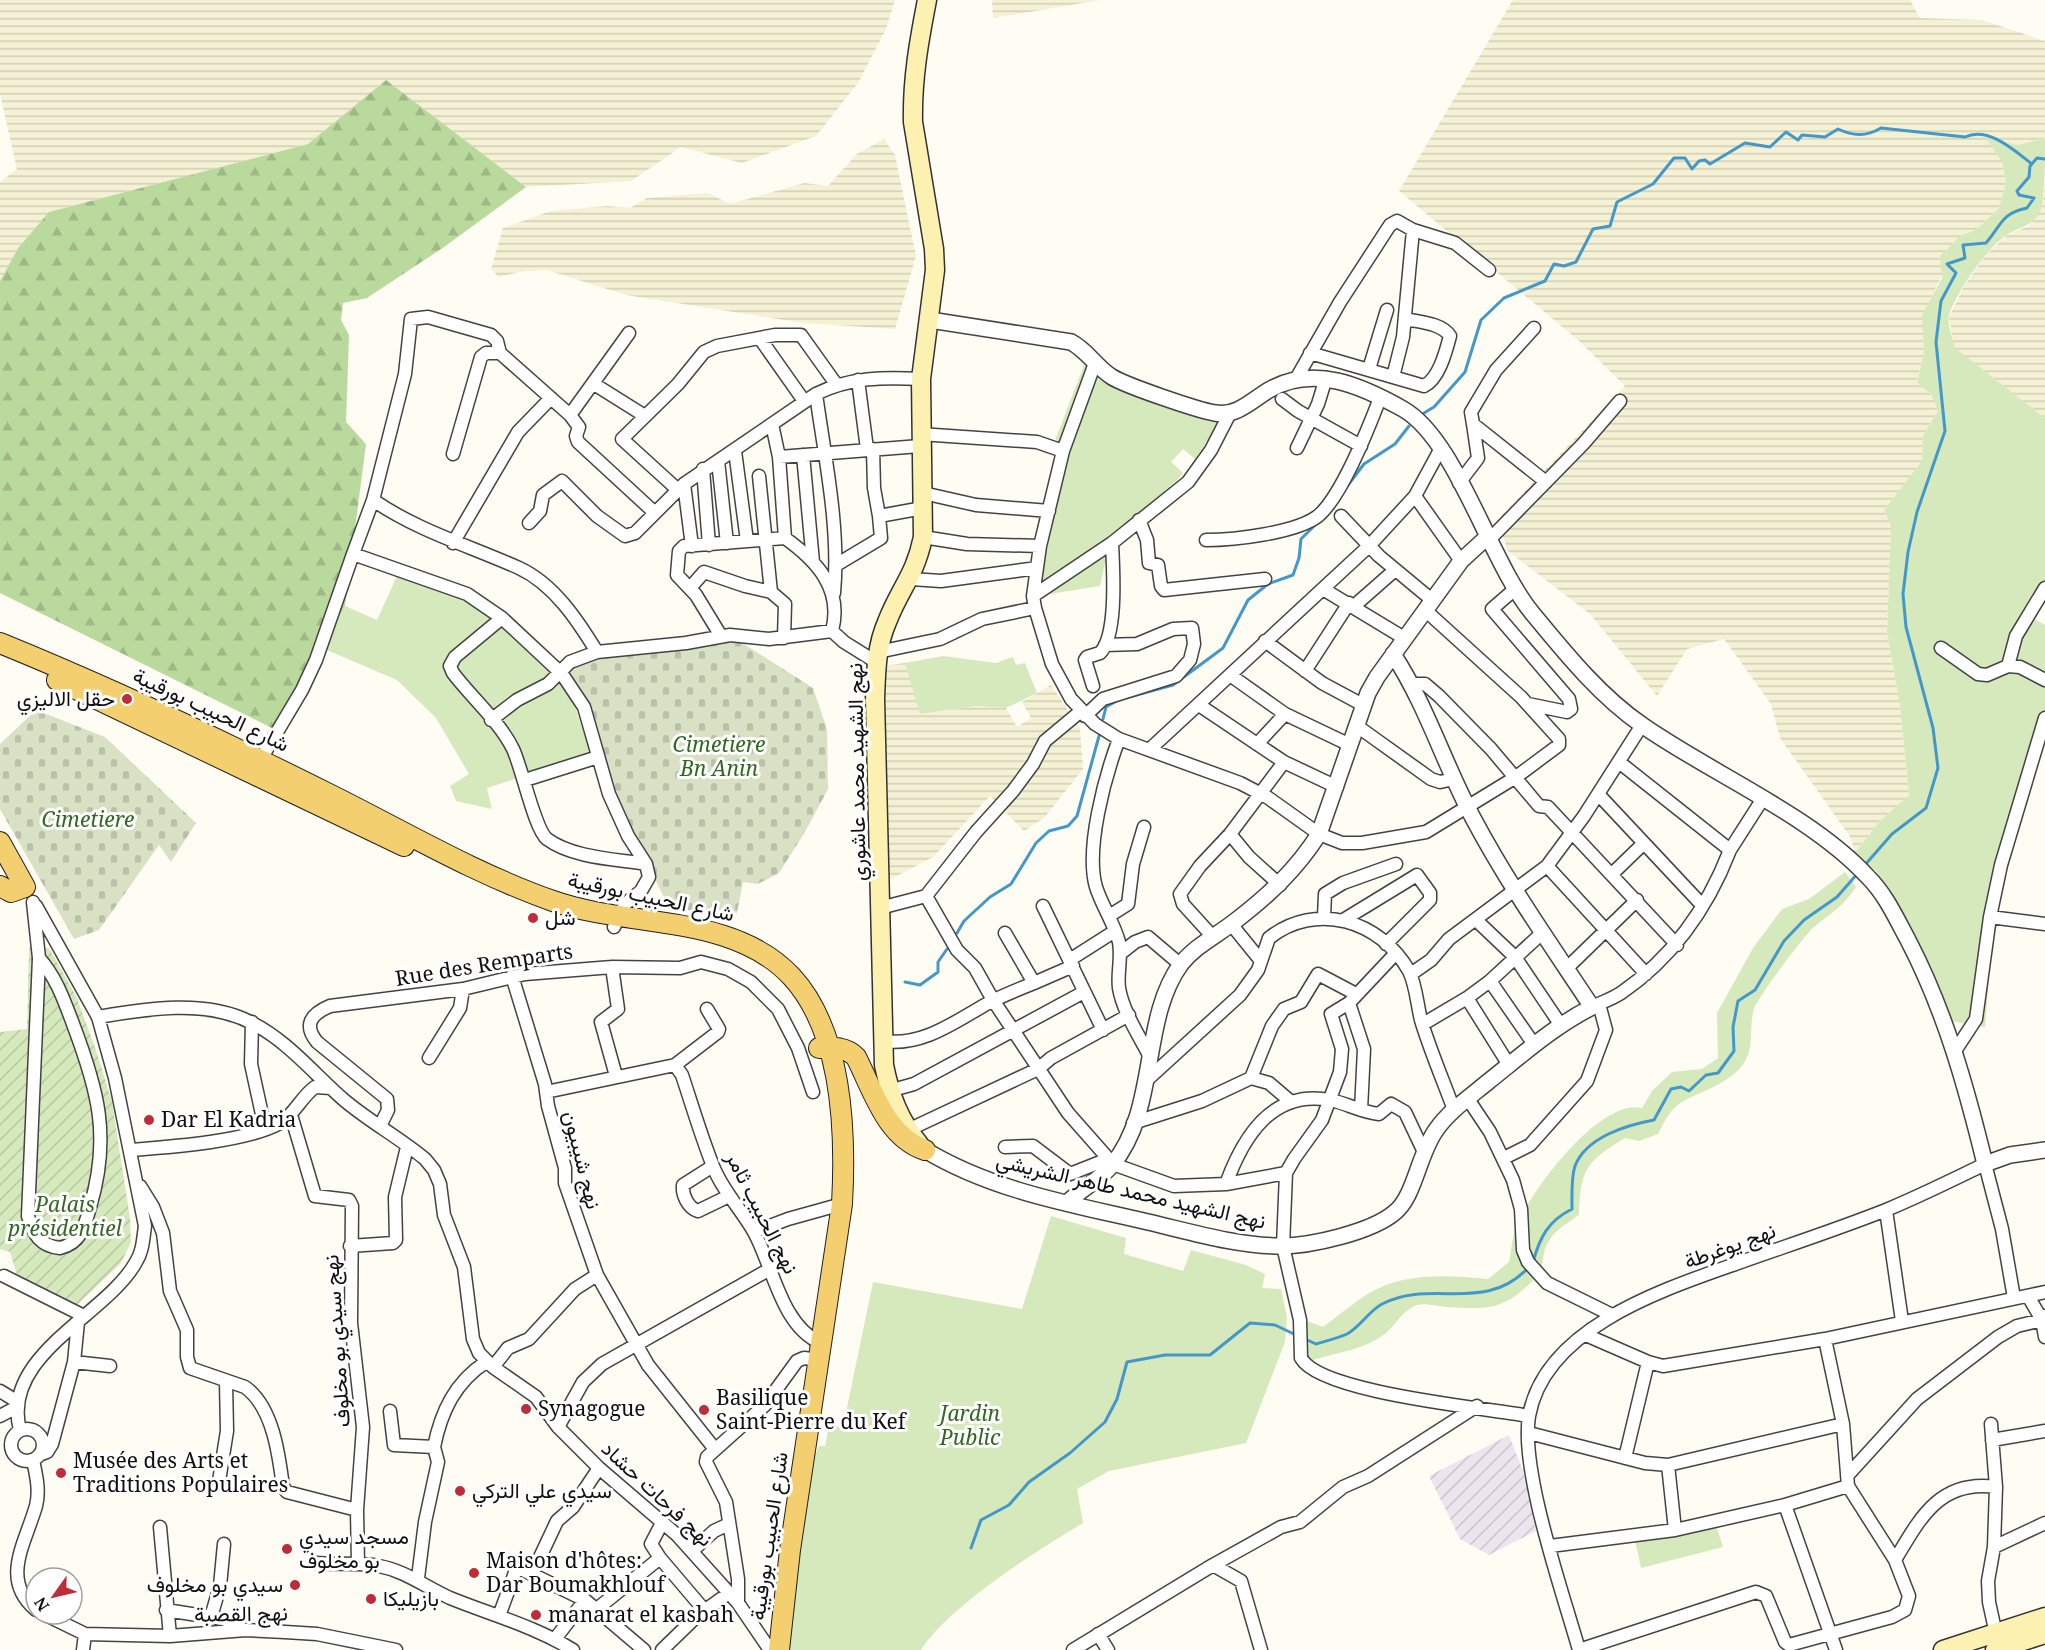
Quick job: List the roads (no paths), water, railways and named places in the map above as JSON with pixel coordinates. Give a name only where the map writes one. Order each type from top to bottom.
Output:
[{"type":"main road","name":"نهج الشهيد محمد عاشوري","points":[[924,1150],[908,1130],[889,1091],[882,1041],[881,868],[875,788],[877,657],[887,620],[911,579],[918,561],[923,537],[921,379],[930,320],[934,249],[913,122],[913,101],[918,47],[927,0]]},
{"type":"main road","name":"شارع الحبيب بورقيبة","points":[[0,643],[89,679],[257,766]]},
{"type":"main road","name":"شارع الحبيب بورقيبة","points":[[0,655],[257,766],[525,891],[617,922],[705,932],[736,940],[761,951],[777,962],[803,991],[819,1019],[845,1161],[771,1650]]},
{"type":"main road","points":[[0,842],[7,871],[29,895]]},
{"type":"main road","points":[[0,886],[11,892],[29,895]]},
{"type":"main road","points":[[824,1048],[850,1052],[856,1058],[877,1102],[892,1125],[906,1140],[924,1150]]},
{"type":"main road","name":"شارع الحبيب بورقيبة","points":[[779,1650],[780,1622],[816,1350]]},
{"type":"main road","points":[[1996,1644],[2045,1617]]},
{"type":"main road","points":[[1943,1650],[1996,1644],[2045,1634]]},
{"type":"street","points":[[1296,379],[1392,222],[1397,221],[1413,230],[1455,243],[1489,270]]},
{"type":"street","points":[[1393,377],[1405,319],[1413,230]]},
{"type":"street","points":[[1369,369],[1387,310]]},
{"type":"street","points":[[257,766],[282,725],[316,660],[373,500],[405,374],[411,319],[428,317],[491,335],[497,341],[500,353],[570,415],[579,427],[576,436],[578,442],[655,513]]},
{"type":"street","points":[[1310,353],[1424,386],[1437,371],[1450,336],[1444,330],[1429,324],[1405,319]]},
{"type":"street","points":[[930,320],[1071,342],[1082,348],[1095,363],[1116,379],[1216,414],[1230,413],[1268,390],[1296,379],[1326,378],[1380,398],[1406,411],[1424,426],[1441,448],[1487,540],[1515,589],[1530,611],[1607,697],[1642,725],[1813,831],[1853,861],[1870,878],[1888,902],[1926,973],[1955,1052],[2002,1229],[2014,1298]]},
{"type":"street","points":[[1460,483],[1478,458],[1471,412],[1484,388],[1534,328]]},
{"type":"street","points":[[570,415],[629,333]]},
{"type":"street","points":[[692,546],[681,487],[622,439],[678,384],[704,352],[717,346],[787,334],[801,334],[836,384]]},
{"type":"street","points":[[761,340],[804,401]]},
{"type":"street","points":[[453,454],[481,357],[486,353],[500,353]]},
{"type":"street","points":[[1095,363],[1063,451],[1040,546],[1034,602],[1052,663],[1083,714],[1119,739],[1205,768],[1261,794],[1319,834],[1342,843],[1362,843],[1417,836],[1516,777],[1551,752],[1560,741],[1528,704],[1341,516]]},
{"type":"street","points":[[529,523],[540,512],[543,495],[560,481],[597,516],[625,536],[635,533],[681,487],[703,470],[735,451],[816,394],[836,384],[858,380],[882,377],[921,379]]},
{"type":"street","points":[[1297,448],[1312,418],[1326,378]]},
{"type":"street","points":[[836,565],[881,538],[870,449],[858,380]]},
{"type":"street","points":[[594,384],[645,416]]},
{"type":"street","points":[[816,394],[836,565],[834,597],[836,616],[832,631]]},
{"type":"street","points":[[453,543],[518,432],[551,398]]},
{"type":"street","points":[[1206,540],[1238,540],[1315,518],[1327,506],[1360,446],[1380,398]]},
{"type":"street","points":[[1282,399],[1360,446]]},
{"type":"street","points":[[1067,1203],[1111,1162],[1133,1124],[1148,1079],[1162,999],[1181,965],[1280,885],[1295,869],[1319,834],[1364,705],[1377,676],[1461,561],[1487,540],[1546,482],[1620,401]]},
{"type":"street","points":[[832,631],[844,642],[877,657],[940,639],[982,619],[1034,602],[1188,482],[1200,467],[1230,413]]},
{"type":"street","points":[[772,424],[778,458],[785,538],[813,562],[828,580],[834,597]]},
{"type":"street","points":[[1473,424],[1546,482]]},
{"type":"street","points":[[778,458],[870,449],[920,440],[1037,442],[1063,451]]},
{"type":"street","points":[[1149,750],[1369,546],[1415,496],[1441,448]]},
{"type":"street","points":[[735,451],[747,542]]},
{"type":"street","points":[[803,455],[813,562]]},
{"type":"street","points":[[718,461],[727,543]]},
{"type":"street","points":[[703,470],[709,545]]},
{"type":"street","points":[[759,476],[771,592]]},
{"type":"street","points":[[1415,496],[1461,561]]},
{"type":"street","points":[[373,500],[453,543],[520,568],[547,587],[572,615],[597,652]]},
{"type":"street","points":[[879,516],[923,501],[1049,512]]},
{"type":"street","points":[[1139,520],[1147,540],[1149,562],[1158,565],[1161,586],[1164,590],[1265,579]]},
{"type":"street","points":[[923,537],[967,544],[1040,546]]},
{"type":"street","points":[[721,636],[690,588],[677,575],[678,555],[684,546],[785,538]]},
{"type":"street","points":[[1093,686],[1086,659],[1100,653],[1105,645],[1110,622],[1113,581],[1112,543]]},
{"type":"street","points":[[353,554],[466,594],[502,618],[560,672],[584,707],[618,814],[645,864],[649,877],[647,883],[625,904],[617,922]]},
{"type":"street","points":[[911,579],[934,582],[1037,568]]},
{"type":"street","points":[[1305,671],[1352,604],[1395,570]]},
{"type":"street","points":[[690,588],[704,572],[771,592],[785,604],[784,638]]},
{"type":"street","points":[[2008,666],[2016,636],[2045,588]]},
{"type":"street","points":[[1323,589],[1352,604],[1404,638]]},
{"type":"street","points":[[1515,589],[1492,606],[1492,609],[1569,699],[1572,709],[1567,712],[1528,704]]},
{"type":"street","points":[[502,618],[455,657],[450,666],[453,673],[512,747],[525,780],[539,831],[546,839],[589,854],[645,864]]},
{"type":"street","points":[[880,908],[926,896],[976,832],[1013,791],[1033,764],[1045,741],[1103,699],[1176,676],[1190,660],[1195,633],[1192,628],[1181,627],[1146,642],[1105,645]]},
{"type":"street","points":[[491,720],[518,700],[548,684],[570,662],[597,652],[686,643],[721,636],[784,638],[832,631]]},
{"type":"street","points":[[1264,641],[1305,671],[1364,705]]},
{"type":"street","points":[[1941,648],[1983,675],[2008,666],[2020,668],[2045,680]]},
{"type":"street","points":[[1393,654],[1412,684],[1466,806],[1541,934],[1596,1006],[1606,1030],[1587,1081],[1530,1145],[1504,1158]]},
{"type":"street","points":[[1230,675],[1285,714],[1350,745]]},
{"type":"street","points":[[1412,684],[1425,684],[1439,696],[1516,777],[1539,806],[1546,805],[1573,832],[1677,945]]},
{"type":"street","points":[[1199,705],[1284,762],[1337,787]]},
{"type":"street","points":[[1257,744],[1285,714]]},
{"type":"street","points":[[1955,1052],[1976,1019],[1990,917],[2016,808],[2045,718]]},
{"type":"street","points":[[1411,974],[1431,960],[1449,939],[1547,866],[1573,832],[1642,725]]},
{"type":"street","points":[[1357,726],[1431,779],[1440,782],[1454,780]]},
{"type":"street","points":[[1119,739],[1102,792],[1093,859],[1096,887],[1115,931],[1121,953],[1119,987],[1151,1060]]},
{"type":"street","points":[[525,780],[598,757]]},
{"type":"street","points":[[1213,937],[1183,904],[1180,894],[1200,866],[1230,834],[1284,762]]},
{"type":"street","points":[[1619,762],[1730,850]]},
{"type":"street","points":[[1598,794],[1702,905]]},
{"type":"street","points":[[1596,1006],[1620,994],[1677,945],[1702,905],[1730,850],[1762,800]]},
{"type":"street","points":[[1109,916],[1128,904],[1133,864],[1144,826]]},
{"type":"street","points":[[1230,834],[1250,857],[1280,885]]},
{"type":"street","points":[[1612,874],[1644,843]]},
{"type":"street","points":[[1324,917],[1325,894],[1343,883],[1396,864]]},
{"type":"street","points":[[1547,866],[1646,974]]},
{"type":"street","points":[[1345,919],[1417,875],[1430,893],[1430,900],[1386,944]]},
{"type":"street","points":[[29,895],[39,958],[28,1216],[37,1238],[45,1244],[60,1248],[77,1240],[83,1231],[98,1183],[102,1131],[99,1105],[81,1046],[53,977],[39,958]]},
{"type":"street","points":[[0,1416],[17,1405],[42,1354],[135,1265],[142,1251],[144,1226],[115,1078],[98,1017],[29,895]]},
{"type":"street","points":[[926,896],[953,944],[975,968],[1038,1069],[1080,1129],[1111,1162],[1174,1186],[1226,1184],[1286,1173]]},
{"type":"street","points":[[1566,969],[1637,900]]},
{"type":"street","points":[[1044,906],[1102,1030]]},
{"type":"street","points":[[1148,1079],[1240,995],[1255,976],[1265,944],[1276,932],[1307,920],[1324,917],[1345,919],[1359,924],[1386,944],[1396,953],[1411,974],[1423,1024],[1454,1110]]},
{"type":"street","points":[[1990,917],[2045,924]]},
{"type":"street","points":[[1476,920],[1515,957],[1560,1024]]},
{"type":"street","points":[[1231,924],[1261,961]]},
{"type":"street","points":[[882,1041],[899,1043],[916,1040],[993,1000],[1034,983],[1072,962],[1115,931]]},
{"type":"street","points":[[1005,933],[1034,983]]},
{"type":"street","points":[[1423,1024],[1467,998],[1490,981],[1541,934]]},
{"type":"street","points":[[1121,953],[1135,942],[1148,937],[1181,965]]},
{"type":"street","points":[[1396,953],[1352,999],[1331,1014],[1342,1049],[1340,1072],[1317,1129],[1293,1159],[1286,1173],[1283,1246],[1300,1320],[1299,1349],[1304,1364],[1312,1371],[1353,1385],[1445,1404],[1477,1406],[1529,1416],[1532,1473],[1579,1650],[1756,1592],[1766,1596],[1786,1643],[1792,1645],[1830,1632],[1892,1617],[1905,1610],[1909,1596],[1895,1560],[1847,1481],[1843,1424],[1825,1339]]},
{"type":"street","name":"Rue des Remparts","points":[[380,1126],[388,1110],[387,1099],[317,1042],[310,1033],[310,1020],[321,1010],[330,1006],[463,989],[512,976],[612,967],[666,968],[701,962],[728,969],[751,982],[768,998],[785,1020],[813,1092]]},
{"type":"street","points":[[612,967],[618,1009],[601,1022],[616,1076]]},
{"type":"street","points":[[1133,1124],[1202,1101],[1251,1077],[1272,1026],[1284,1009],[1301,1002],[1318,974],[1352,999],[1364,1049],[1360,1092],[1361,1110]]},
{"type":"street","name":"نهج شيبيون","points":[[512,976],[524,1008],[546,1092],[565,1168],[565,1183],[597,1275],[637,1345],[667,1391],[714,1448]]},
{"type":"street","points":[[1490,981],[1533,1043]]},
{"type":"street","points":[[429,1058],[460,1008],[463,989]]},
{"type":"street","points":[[889,1091],[914,1084],[1084,992]]},
{"type":"street","points":[[1467,998],[1509,1065]]},
{"type":"street","name":"نهج الشهيد محمد طاهر الشريشي","points":[[924,1150],[985,1180],[1067,1203],[1217,1237],[1283,1246],[1340,1236],[1384,1220],[1403,1205],[1423,1150],[1437,1127],[1533,1043],[1560,1024],[1596,1006]]},
{"type":"street","name":"نهج فرحات حشاد","points":[[98,1017],[135,1011],[184,1009],[218,1012],[252,1022],[284,1045],[332,1088],[430,1164],[440,1184],[444,1215],[464,1267],[475,1347],[490,1365],[536,1397],[558,1427],[599,1468],[692,1551],[738,1603],[771,1650]]},
{"type":"street","points":[[546,1092],[675,1065],[718,1032],[707,1009]]},
{"type":"street","points":[[908,1130],[1038,1069],[1051,1058],[1130,1016]]},
{"type":"street","points":[[252,1022],[251,1064],[265,1128]]},
{"type":"street","name":"نهج الحبيب ثامر","points":[[675,1065],[682,1075],[713,1166],[729,1197],[754,1232],[795,1320],[816,1350]]},
{"type":"street","points":[[1251,1077],[1269,1083],[1290,1101]]},
{"type":"street","points":[[130,1150],[191,1144],[265,1128],[291,1115],[315,1088],[332,1088]]},
{"type":"street","points":[[1468,1099],[1504,1158],[1521,1209],[1523,1250],[1532,1267],[1547,1283],[1612,1315]]},
{"type":"street","points":[[1226,1184],[1246,1139],[1271,1112],[1290,1101],[1330,1100],[1379,1114],[1391,1104],[1402,1108],[1423,1150]]},
{"type":"street","name":"نهج سيدي بو مخلوف","points":[[291,1115],[315,1197],[349,1200],[352,1203],[351,1323],[363,1427],[357,1510],[358,1564]]},
{"type":"street","points":[[1005,1148],[1033,1146],[1070,1174],[1080,1190]]},
{"type":"street","points":[[350,1246],[393,1243],[396,1240],[395,1197],[407,1147]]},
{"type":"street","points":[[1985,1164],[2010,1155],[2045,1150]]},
{"type":"street","points":[[1070,1174],[1111,1162]]},
{"type":"street","name":"نهج يوغرطة","points":[[1529,1416],[1536,1394],[1546,1376],[1563,1355],[1612,1315],[1656,1293],[1886,1210],[1985,1164]]},
{"type":"street","points":[[713,1166],[687,1180],[683,1185],[683,1193],[689,1205],[698,1211],[729,1197]]},
{"type":"street","points":[[137,1182],[153,1207],[163,1233],[170,1291],[187,1330],[188,1364],[195,1371],[252,1392],[270,1426],[283,1487],[287,1492],[357,1510]]},
{"type":"street","points":[[754,1232],[838,1205]]},
{"type":"street","points":[[1886,1210],[1902,1321]]},
{"type":"street","points":[[558,1427],[591,1374],[602,1364],[770,1269]]},
{"type":"street","points":[[418,1578],[423,1534],[438,1462],[434,1447],[441,1416],[448,1403],[470,1375],[490,1365],[508,1348],[529,1339],[575,1289],[597,1275]]},
{"type":"street","points":[[4,1276],[81,1319]]},
{"type":"street","points":[[1586,1335],[1648,1362],[1663,1366],[1825,1339],[2045,1292]]},
{"type":"street","points":[[2028,1296],[2043,1318],[2045,1337]]},
{"type":"street","points":[[1550,1546],[1675,1530],[1785,1505],[1847,1481],[1917,1399],[1998,1337],[2017,1326],[2043,1318]]},
{"type":"street","points":[[24,1601],[21,1599],[14,1576],[20,1545],[36,1506],[38,1492],[36,1457],[43,1448],[41,1437],[32,1429],[20,1430],[14,1434],[11,1448],[19,1459],[36,1457],[47,1452],[52,1444],[74,1362],[81,1319]]},
{"type":"street","points":[[738,1603],[738,1579],[722,1491],[706,1462],[714,1448],[739,1431],[765,1405],[792,1365],[816,1350]]},
{"type":"street","points":[[74,1362],[110,1366]]},
{"type":"street","points":[[1625,1458],[1648,1362]]},
{"type":"street","points":[[219,1481],[226,1438],[226,1382]]},
{"type":"street","points":[[0,1391],[17,1405],[20,1430]]},
{"type":"street","points":[[1073,1650],[1213,1565],[1281,1527],[1300,1522],[1343,1487],[1368,1476],[1477,1406]]},
{"type":"street","points":[[390,1411],[394,1445],[434,1447]]},
{"type":"street","points":[[1529,1433],[1625,1458],[1668,1465],[1843,1424]]},
{"type":"street","points":[[1990,1424],[1996,1487],[1994,1547],[1988,1581],[1996,1644]]},
{"type":"street","points":[[1992,1440],[2045,1431]]},
{"type":"street","points":[[1668,1465],[1675,1530]]},
{"type":"street","points":[[533,1572],[557,1521],[573,1507],[599,1468]]},
{"type":"street","points":[[1895,1560],[1930,1506],[1965,1485],[1996,1487]]},
{"type":"street","points":[[1785,1505],[1836,1650]]},
{"type":"street","points":[[662,1523],[651,1544],[705,1611]]},
{"type":"street","points":[[1994,1547],[2045,1523]]},
{"type":"street","points":[[692,1551],[714,1531],[729,1524]]},
{"type":"street","points":[[160,1527],[170,1636]]},
{"type":"street","points":[[212,1617],[220,1586],[224,1544]]},
{"type":"street","points":[[598,1608],[660,1558]]},
{"type":"street","points":[[315,1563],[379,1566],[418,1578],[448,1597],[514,1620],[573,1650]]},
{"type":"street","points":[[1213,1565],[1241,1581],[1261,1650]]},
{"type":"street","points":[[499,1616],[517,1567],[533,1572],[598,1608],[644,1650]]},
{"type":"street","points":[[662,1650],[705,1611],[729,1593]]},
{"type":"street","points":[[555,1640],[585,1600]]},
{"type":"street","points":[[166,1610],[212,1617],[246,1630]]},
{"type":"street","points":[[69,1626],[85,1634],[83,1650]]},
{"type":"street","name":"نهج القصبة","points":[[85,1634],[170,1636],[246,1630],[317,1634],[396,1650]]},
{"type":"street","points":[[1098,1634],[1108,1650]]},
{"type":"waterway","points":[[1424,413],[1434,407],[1465,372],[1481,320],[1504,298],[1545,281],[1554,264],[1564,266],[1576,262],[1593,229],[1610,226],[1617,202],[1653,184],[1674,158],[1685,158],[1692,169],[1699,161],[1705,160],[1710,164],[1745,143],[1770,147],[1786,132],[1798,140],[1802,135],[1825,137],[1838,129],[1859,134],[1870,133],[1881,128],[1965,137],[1974,134],[1992,137],[2032,164]]},
{"type":"waterway","points":[[1864,866],[1892,834],[1926,808],[1938,768],[1933,728],[1906,627],[1903,594],[1908,552],[1917,512],[1945,431],[1936,342],[1941,301],[1956,273],[1947,264],[1965,258],[1963,245],[1986,243],[2002,221],[2012,213],[2027,208],[2034,198],[2019,195],[2017,191],[2029,177],[2030,166],[2037,158],[2045,159]]},
{"type":"waterway","points":[[1345,489],[1364,464],[1395,444],[1409,426]]},
{"type":"waterway","points":[[1129,697],[1173,685],[1223,648],[1248,600],[1268,584],[1293,575],[1299,558],[1301,539],[1316,524]]},
{"type":"waterway","points":[[1103,719],[1106,707],[1120,699]]},
{"type":"waterway","points":[[957,933],[964,921],[990,897],[1011,884],[1036,843],[1049,831],[1068,826],[1077,816],[1099,736]]},
{"type":"waterway","points":[[1533,1262],[1539,1245],[1551,1224],[1572,1209],[1573,1176],[1580,1156],[1588,1147],[1608,1134],[1654,1120],[1671,1089],[1681,1087],[1689,1091],[1706,1075],[1718,1073],[1734,1051],[1733,1027],[1738,1001],[1755,990],[1784,941],[1804,920],[1837,897],[1858,873]]},
{"type":"waterway","points":[[905,982],[920,985],[938,972],[938,962],[947,949]]},
{"type":"waterway","points":[[1305,1339],[1316,1344],[1347,1334],[1377,1307],[1401,1297],[1420,1294],[1476,1293],[1494,1289],[1512,1281],[1529,1267]]},
{"type":"waterway","points":[[971,1548],[981,1520],[1009,1505],[1029,1482],[1070,1453],[1105,1422],[1117,1399],[1127,1362],[1165,1355],[1210,1355],[1250,1323],[1275,1325],[1296,1335]]},
{"type":"place","name":"حقل الاليزي","points":[[127,699]]},
{"type":"place","name":"شل","points":[[533,918]]},
{"type":"place","name":"Dar El Kadria","points":[[149,1120]]},
{"type":"place","name":"Synagogue","points":[[526,1409]]},
{"type":"place","name":"Basilique Saint-Pierre du Kef","points":[[704,1410]]},
{"type":"place","name":"Musée des Arts et Traditions Populaires","points":[[61,1473]]},
{"type":"place","name":"سيدي علي التركي","points":[[460,1491]]},
{"type":"place","name":"مسجد سيدي بو مخلوف","points":[[287,1549]]},
{"type":"place","name":"Maison d'hôtes: Dar Boumakhlouf","points":[[474,1573]]},
{"type":"place","name":"سيدي بو مخلوف","points":[[295,1585]]},
{"type":"place","name":"بازيليكا","points":[[371,1599]]},
{"type":"place","name":"manarat el kasbah","points":[[536,1615]]},
{"type":"park label","name":"Cimetiere Bn Anin","points":[[719,757]]},
{"type":"park label","name":"Cimetiere","points":[[88,820]]},
{"type":"park label","name":"Palais présidentiel","points":[[65,1217]]},
{"type":"park label","name":"Jardin Public","points":[[970,1426]]}]
